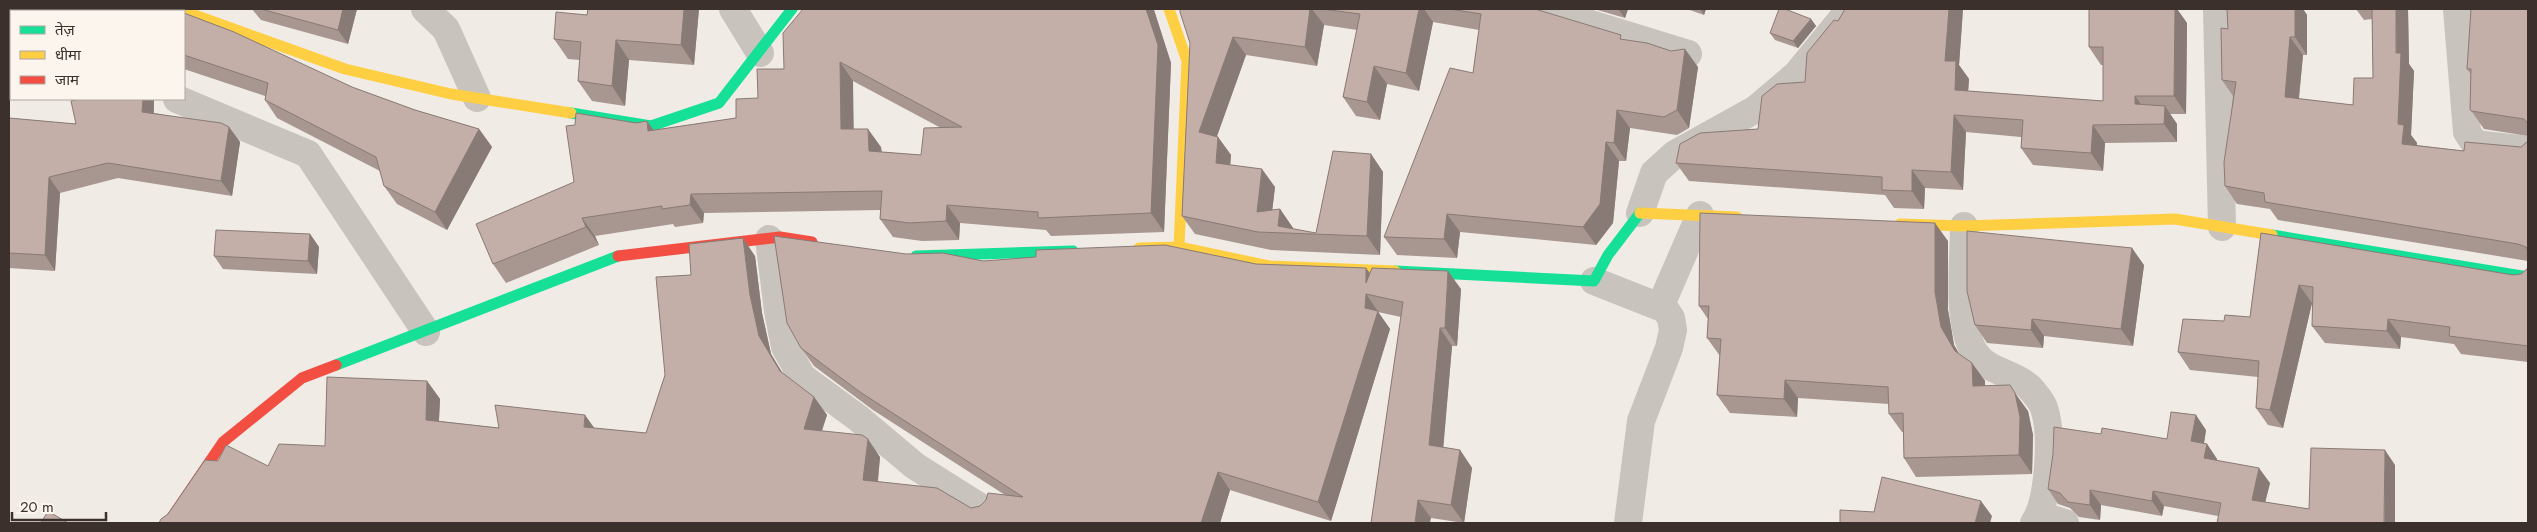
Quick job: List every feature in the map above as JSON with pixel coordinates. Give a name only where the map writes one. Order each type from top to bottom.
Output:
[{"type":"main road","points":[[185,12],[345,69],[477,98],[651,126],[719,104],[792,9]]},
{"type":"main road","points":[[1169,9],[1187,61],[1179,247]]},
{"type":"main road","points":[[1129,249],[1179,247],[1269,266],[1594,280],[1608,255],[1640,212],[1749,217]]},
{"type":"main road","points":[[1886,223],[1964,226],[2175,219],[2528,277]]},
{"type":"main road","points":[[168,523],[223,442],[302,378],[426,332],[612,257],[780,238],[827,244]]},
{"type":"main road","points":[[902,254],[921,257],[1090,250]]},
{"type":"street","points":[[425,9],[446,29],[477,98]]},
{"type":"street","points":[[733,9],[760,53]]},
{"type":"street","points":[[1542,9],[1688,54]]},
{"type":"street","points":[[1640,212],[1654,173],[1675,154],[1763,103],[1796,75],[1850,9]]},
{"type":"street","points":[[2222,227],[2217,12],[2243,9]]},
{"type":"street","points":[[2457,9],[2467,132],[2475,144],[2528,150]]},
{"type":"street","points":[[179,100],[308,154],[426,332]]},
{"type":"street","points":[[1660,307],[1700,215]]},
{"type":"street","points":[[1964,226],[1962,317],[1974,353],[1985,365],[2028,386],[2044,408],[2048,448],[2048,479],[2037,519],[2065,523]]},
{"type":"street","points":[[769,239],[778,311],[785,347],[802,376],[858,418],[914,466],[985,510]]},
{"type":"street","points":[[1594,280],[1665,309],[1671,318],[1673,330],[1669,348],[1640,421],[1628,523]]},
{"type":"building","points":[[62,9],[176,10],[66,10]]},
{"type":"building","points":[[261,9],[343,9],[338,30]]},
{"type":"building","points":[[588,9],[684,9],[681,45],[616,40],[612,86],[578,81],[581,42],[554,39],[556,12],[587,15]]},
{"type":"building","points":[[803,9],[1146,9],[1158,45],[1151,213],[1038,218],[1038,212],[947,205],[946,221],[909,223],[880,219],[882,191],[691,194],[690,205],[662,209],[662,206],[582,218],[586,227],[493,264],[476,224],[574,182],[566,126],[575,125],[576,113],[636,123],[647,121],[648,131],[736,118],[736,99],[758,98],[757,69],[784,69],[783,33]],"holes":[[[840,62],[962,127],[924,128],[921,155],[869,151],[868,129],[841,129]]]},
{"type":"building","points":[[1180,9],[1310,9],[1305,47],[1233,37],[1199,132],[1218,137],[1216,163],[1262,169],[1257,212],[1280,209],[1278,226],[1316,233],[1333,151],[1371,154],[1367,236],[1258,232],[1182,216],[1190,43]]},
{"type":"building","points":[[1322,9],[1419,9],[1406,73],[1374,66],[1367,102],[1343,97],[1360,14]]},
{"type":"building","points":[[1450,9],[1535,9],[1621,35],[1620,39],[1647,43],[1671,51],[1685,49],[1677,110],[1664,117],[1617,110],[1614,143],[1606,142],[1600,204],[1583,227],[1447,214],[1444,239],[1384,237],[1450,68],[1473,73],[1481,14]]},
{"type":"building","points":[[1779,9],[1785,9],[1811,19],[1793,41],[1770,33]]},
{"type":"building","points":[[1845,9],[1949,9],[1945,61],[1956,61],[1955,90],[2103,101],[2103,47],[2089,47],[2089,9],[2175,9],[2174,96],[2135,96],[2135,104],[2165,106],[2164,124],[2093,125],[2091,153],[2021,148],[2023,120],[1954,115],[1951,172],[1912,170],[1912,191],[1882,190],[1882,177],[1676,163],[1680,144],[1700,133],[1758,129],[1762,96],[1777,84],[1805,82],[1807,53],[1834,20],[1838,21]]},
{"type":"building","points":[[2227,9],[2295,9],[2295,37],[2290,37],[2285,97],[2353,105],[2354,78],[2373,78],[2372,9],[2396,9],[2396,53],[2401,53],[2398,124],[2404,125],[2402,144],[2464,151],[2465,142],[2521,147],[2528,141],[2528,251],[2526,247],[2518,244],[2265,202],[2264,193],[2225,186],[2224,162],[2236,82],[2222,80],[2221,28],[2228,29]]},
{"type":"building","points":[[2471,9],[2528,9],[2528,124],[2524,119],[2471,111],[2470,109],[2471,69],[2467,69]]},
{"type":"building","points":[[185,13],[234,32],[352,87],[415,110],[479,129],[435,212],[384,186],[376,157],[265,100],[268,83],[185,55]]},
{"type":"building","points":[[143,100],[142,112],[221,123],[229,127],[221,181],[108,163],[49,177],[45,255],[9,253],[9,118],[76,124],[71,101]]},
{"type":"building","points":[[1700,213],[1935,223],[1935,292],[1941,327],[1955,351],[1972,363],[1973,386],[2010,385],[2015,393],[2020,417],[2019,455],[1904,458],[1903,413],[1889,414],[1888,387],[1785,380],[1784,399],[1717,395],[1721,339],[1707,338],[1709,306],[1699,306]]},
{"type":"building","points":[[216,230],[310,234],[308,261],[214,256]]},
{"type":"building","points":[[1967,231],[2132,248],[2121,329],[2032,319],[2031,330],[1975,325],[1967,291]]},
{"type":"building","points":[[2261,233],[2513,275],[2521,274],[2528,267],[2528,346],[2449,336],[2450,327],[2388,319],[2387,331],[2312,326],[2313,287],[2299,285],[2270,410],[2256,408],[2259,361],[2178,352],[2183,319],[2224,321],[2225,315],[2250,317]]},
{"type":"building","points":[[774,236],[906,254],[943,253],[983,261],[1036,257],[1036,250],[1165,245],[1256,264],[1366,268],[1366,283],[1372,268],[1448,271],[1445,328],[1440,328],[1429,445],[1460,450],[1451,505],[1418,500],[1415,523],[1371,523],[1403,302],[1366,294],[1365,308],[1378,311],[1318,502],[1218,472],[1201,523],[159,523],[168,514],[205,460],[218,461],[226,445],[268,466],[279,444],[325,446],[327,377],[427,381],[426,420],[499,428],[495,405],[585,415],[584,427],[646,433],[665,375],[656,277],[691,275],[689,244],[743,238],[750,295],[759,336],[780,371],[814,397],[804,429],[862,435],[868,439],[863,480],[937,488],[971,508],[980,506],[986,500],[988,493],[1023,497],[860,392],[801,348],[787,323]]},
{"type":"building","points":[[2171,412],[2196,415],[2191,441],[2207,444],[2204,458],[2259,468],[2252,500],[2309,509],[2311,448],[2385,450],[2384,523],[2217,523],[2221,503],[2153,491],[2152,501],[2090,490],[2090,505],[2068,502],[2060,493],[2048,489],[2053,454],[2054,427],[2101,434],[2102,428],[2167,439]]},
{"type":"building","points":[[1882,477],[1981,501],[1975,523],[1840,523],[1840,510],[1874,512]]},
{"type":"building","points":[[48,511],[68,523],[41,523]]},
{"type":"traffic: fast","points":[[571,113],[651,126],[719,103],[792,9]]},
{"type":"traffic: fast","points":[[1395,271],[1594,281],[1608,255],[1640,213]]},
{"type":"traffic: fast","points":[[2272,235],[2528,277]]},
{"type":"traffic: fast","points":[[916,256],[1073,251]]},
{"type":"traffic: fast","points":[[336,365],[618,256]]},
{"type":"traffic: slow","points":[[1169,9],[1187,61],[1179,247]]},
{"type":"traffic: slow","points":[[185,12],[345,69],[451,94],[571,113]]},
{"type":"traffic: slow","points":[[1640,213],[1737,217]]},
{"type":"traffic: slow","points":[[1900,224],[1964,226],[2175,219],[2272,235]]},
{"type":"traffic: slow","points":[[1139,248],[1179,247],[1269,266],[1395,271]]},
{"type":"traffic: jam","points":[[618,256],[780,237],[812,242]]},
{"type":"traffic: jam","points":[[168,523],[223,442],[302,378],[336,365]]}]
